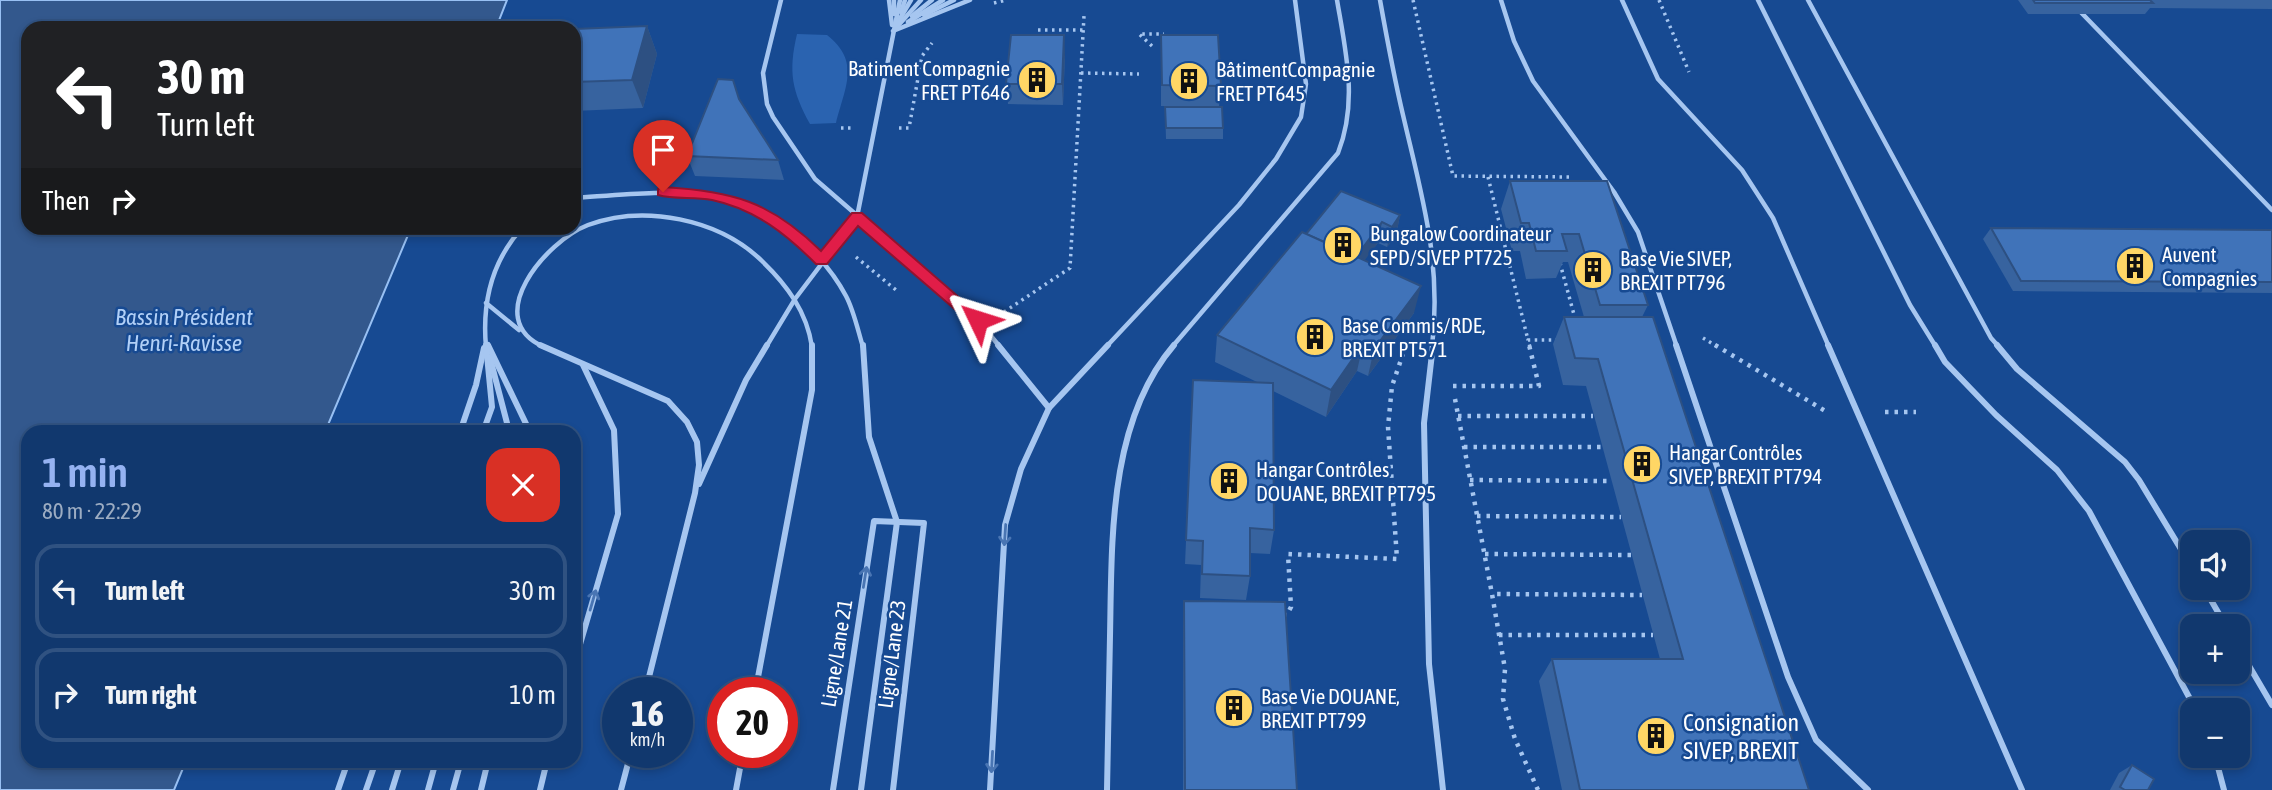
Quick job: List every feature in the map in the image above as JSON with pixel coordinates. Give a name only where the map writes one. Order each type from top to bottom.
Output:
[{"type":"lane","points":[[781,0],[762,73],[767,104],[815,179],[978,320],[1049,408]]},
{"type":"lane","points":[[889,0],[893,31]]},
{"type":"lane","points":[[893,31],[894,0]]},
{"type":"lane","points":[[695,494],[746,380],[795,299],[857,217],[900,0]]},
{"type":"lane","points":[[893,31],[905,0]]},
{"type":"lane","points":[[893,31],[916,0]]},
{"type":"lane","points":[[893,31],[916,0]]},
{"type":"lane","points":[[893,31],[927,0]]},
{"type":"lane","points":[[893,31],[932,0]]},
{"type":"lane","points":[[893,31],[938,0]]},
{"type":"lane","points":[[893,31],[948,0]]},
{"type":"lane","points":[[893,31],[948,0]]},
{"type":"lane","points":[[893,31],[970,0]]},
{"type":"lane","points":[[990,790],[1005,525],[1021,469],[1049,408],[1222,224],[1276,159],[1301,117],[1306,84],[1295,0]]},
{"type":"lane","points":[[1107,790],[1112,539],[1130,432],[1146,389],[1167,353],[1338,153],[1345,139],[1352,96],[1337,0]]},
{"type":"lane","points":[[1380,0],[1395,82],[1429,227],[1436,278],[1434,332],[1424,424],[1429,664],[1443,790]]},
{"type":"lane","points":[[1501,0],[1519,56],[1533,82],[1606,177],[1623,202],[1638,232],[1788,677],[1816,740],[1858,786],[1868,790]]},
{"type":"lane","points":[[1622,0],[1658,79],[1742,170],[1773,218],[1860,412],[2022,790]]},
{"type":"lane","points":[[1758,0],[1910,305],[1945,362],[1996,415],[2057,470],[2090,511],[2190,698]]},
{"type":"lane","points":[[1808,0],[1991,338],[2017,369],[2125,462],[2140,480],[2180,547]]},
{"type":"lane","points":[[2069,0],[2272,210]]},
{"type":"lane","points":[[581,198],[663,192],[731,199],[751,206],[791,230],[822,260],[846,297],[857,322],[865,352],[869,438],[897,522],[862,790]]},
{"type":"lane","points":[[581,228],[596,222],[643,215],[683,218],[723,232],[764,262],[795,299],[806,321],[811,344],[812,390],[758,677]]},
{"type":"lane","points":[[486,425],[492,407],[485,342],[486,303],[497,264],[515,235]]},
{"type":"lane","points":[[519,331],[516,307],[530,274],[540,260],[566,235]]},
{"type":"lane","points":[[486,303],[528,340],[668,401],[685,417],[694,431],[699,448],[695,494],[649,677]]},
{"type":"lane","points":[[462,425],[476,385],[485,342]]},
{"type":"lane","points":[[485,342],[507,425]]},
{"type":"lane","points":[[485,342],[526,425]]},
{"type":"lane","points":[[581,641],[618,514],[614,430],[583,365]]},
{"type":"lane","name":"Ligne/Lane 21","points":[[833,790],[874,521],[897,522]]},
{"type":"lane","name":"Ligne/Lane 23","points":[[893,790],[924,523],[897,522]]},
{"type":"lane","points":[[2250,667],[2272,705]]},
{"type":"lane","points":[[338,790],[346,768]]},
{"type":"lane","points":[[366,790],[374,768]]},
{"type":"lane","points":[[392,790],[399,768]]},
{"type":"lane","points":[[428,790],[434,768]]},
{"type":"lane","points":[[453,790],[459,768]]},
{"type":"lane","points":[[481,790],[486,768]]},
{"type":"lane","points":[[540,790],[545,768]]},
{"type":"lane","points":[[621,790],[627,768]]},
{"type":"lane","points":[[736,790],[740,768]]},
{"type":"lane","points":[[2218,768],[2224,790]]},
{"type":"path","points":[[985,6],[1006,0]]},
{"type":"path","points":[[1413,0],[1453,176],[1553,177]]},
{"type":"path","points":[[1659,0],[1693,82]]},
{"type":"path","points":[[1001,314],[1070,268],[1084,16]]},
{"type":"path","points":[[1038,30],[1083,30]]},
{"type":"path","points":[[841,128],[909,128],[922,56],[939,34]]},
{"type":"path","points":[[1152,46],[1139,34],[1164,34]]},
{"type":"path","points":[[1081,73],[1139,74]]},
{"type":"path","points":[[1488,177],[1539,386],[1453,386],[1499,635],[1504,669],[1503,699],[1516,739],[1538,790]]},
{"type":"path","points":[[1560,262],[1578,327]]},
{"type":"path","points":[[1700,336],[1828,413],[1916,412]]},
{"type":"path","points":[[1528,340],[1568,340]]},
{"type":"path","points":[[1286,625],[1291,607],[1288,554],[1397,559],[1388,427],[1392,386]]},
{"type":"path","points":[[1458,416],[1593,416]]},
{"type":"path","points":[[1464,447],[1602,447]]},
{"type":"path","points":[[1470,480],[1611,481]]},
{"type":"path","points":[[1477,516],[1620,517]]},
{"type":"path","points":[[1485,554],[1631,555]]},
{"type":"path","points":[[1492,594],[1642,595]]},
{"type":"path","points":[[1275,615],[1287,615]]},
{"type":"path","points":[[1499,635],[1653,635]]},
{"type":"shaded area","points":[[797,34],[827,35],[844,55],[848,76],[836,123],[810,124],[799,101],[792,70]]},
{"type":"water","name":"Bassin Président Henri-Ravisse","points":[[0,0],[507,0],[499,21],[21,21],[21,235],[408,235],[328,425],[21,425],[21,768],[183,768],[174,790],[0,790]]},
{"type":"building","points":[[2033,0],[2150,0],[2153,3],[2035,3]]},
{"type":"building","points":[[647,26],[632,80],[581,82],[581,29]]},
{"type":"building","points":[[1011,35],[1064,35],[1062,84],[1006,84]]},
{"type":"building","points":[[1161,35],[1218,35],[1221,86],[1162,85]]},
{"type":"building","points":[[718,79],[733,80],[739,99],[778,160],[687,156]]},
{"type":"building","points":[[1165,107],[1222,107],[1223,128],[1166,128]]},
{"type":"building","points":[[1510,181],[1607,181],[1648,305],[1600,305],[1579,234],[1562,234],[1567,251],[1536,251],[1529,223],[1521,223]]},
{"type":"building","points":[[1341,191],[1400,215],[1392,227],[1382,222],[1361,250],[1345,242],[1340,249],[1306,234]]},
{"type":"building","name":"Auvent Compagnies","points":[[1991,228],[2272,230],[2272,282],[2021,281]]},
{"type":"building","name":"Base Commis/RDE, BREXIT PT571","points":[[1302,232],[1421,286],[1374,349],[1363,344],[1331,390],[1217,335]]},
{"type":"building","points":[[1564,317],[1653,317],[1809,790],[1580,790],[1552,659],[1683,659],[1598,359],[1575,358]]},
{"type":"building","name":"Hangar Contrôles DOUANE, BREXIT PT795","points":[[1193,380],[1273,383],[1274,530],[1250,528],[1250,576],[1202,574],[1203,541],[1186,540]]},
{"type":"building","name":"Base Vie DOUANE, BREXIT PT799","points":[[1184,601],[1285,602],[1297,790],[1185,790]]},
{"type":"building","points":[[2132,765],[2154,779],[2148,790],[2125,790],[2120,787]]},
{"type":"place","name":"Batiment Compagnie FRET PT646","points":[[1037,80]]},
{"type":"place","name":"BâtimentCompagnie FRET PT645","points":[[1189,81]]},
{"type":"place","name":"Bungalow Coordinateur SEPD/SIVEP PT725","points":[[1343,245]]},
{"type":"place","name":"Auvent Compagnies","points":[[2135,266]]},
{"type":"place","name":"Base Vie SIVEP, BREXIT PT796","points":[[1593,270]]},
{"type":"place","name":"Base Commis/RDE, BREXIT PT571","points":[[1315,337]]},
{"type":"place","name":"Hangar Contrôles SIVEP, BREXIT PT794","points":[[1642,464]]},
{"type":"place","name":"Hangar Contrôles DOUANE, BREXIT PT795","points":[[1229,481]]},
{"type":"place","name":"Base Vie DOUANE, BREXIT PT799","points":[[1234,708]]},
{"type":"place","name":"Consignation SIVEP, BREXIT","points":[[1656,736]]},
{"type":"route","points":[[663,192],[710,195],[751,206],[791,230],[822,260],[857,217],[978,320]]}]
